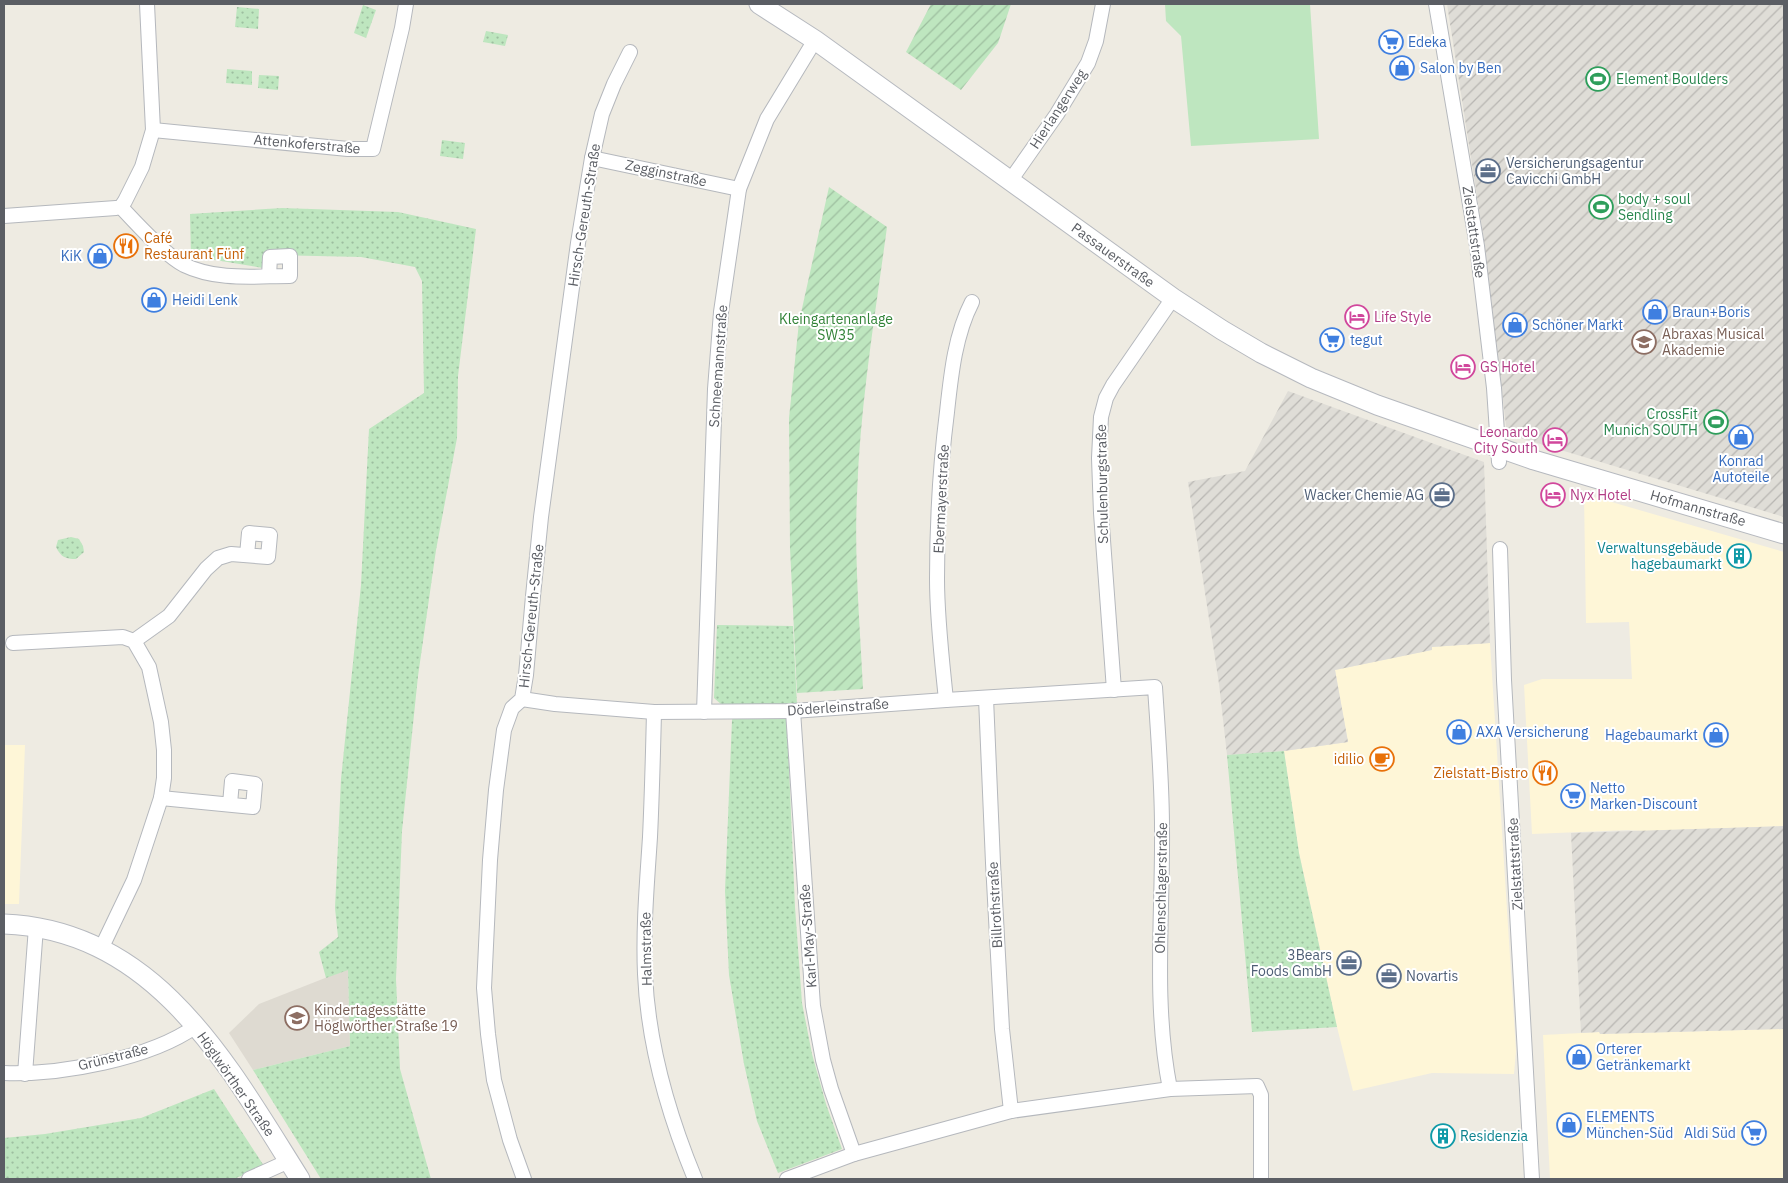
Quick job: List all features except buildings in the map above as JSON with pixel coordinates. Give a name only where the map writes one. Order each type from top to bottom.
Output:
[{"type":"street","points":[[121,207],[142,167],[153,130],[147,4]]},
{"type":"street","name":"Attenkoferstraße","points":[[153,130],[348,149],[373,148],[406,4]]},
{"type":"street","name":"Passauerstraße","points":[[759,4],[815,40],[1173,298],[1222,330],[1310,378],[1498,455]]},
{"type":"street","name":"Hierlangerweg","points":[[1010,181],[1057,114],[1088,62],[1096,41],[1103,4]]},
{"type":"street","name":"Zielstattstraße","points":[[1436,4],[1477,246],[1494,388],[1498,455]]},
{"type":"street","name":"Schneemannstraße","points":[[704,712],[715,389],[721,312],[739,189],[767,119],[815,40]]},
{"type":"street","name":"Hirsch-Gereuth-Straße","points":[[524,1179],[510,1140],[494,1080],[488,1034],[484,988],[490,860],[501,748],[512,708],[522,699],[526,674],[541,516],[592,158],[602,114],[630,52]]},
{"type":"street","name":"Zegginstraße","points":[[592,158],[739,189]]},
{"type":"street","points":[[4,216],[121,207],[150,236],[183,264],[201,271],[237,277],[269,276]]},
{"type":"street","name":"Schulenburgstraße","points":[[1114,690],[1101,512],[1099,458],[1101,417],[1106,398],[1113,385],[1173,298]]},
{"type":"street","name":"Ebermayerstraße","points":[[946,700],[937,580],[942,455],[950,381],[957,345],[972,302]]},
{"type":"street","name":"Hofmannstraße","points":[[1498,455],[1784,534]]},
{"type":"street","name":"Zielstattstraße","points":[[1500,549],[1503,663],[1532,1179]]},
{"type":"street","points":[[134,641],[169,616],[206,569],[218,558],[231,554],[247,555]]},
{"type":"street","points":[[13,643],[123,637],[134,641],[148,667],[161,722],[164,750],[164,778],[161,798],[134,880],[100,949]]},
{"type":"street","name":"Döderleinstraße","points":[[522,699],[556,704],[654,712],[793,711],[1155,688]]},
{"type":"street","name":"Ohlenschlagerstraße","points":[[1155,688],[1162,828],[1161,1013],[1170,1089]]},
{"type":"street","name":"Billrothstraße","points":[[986,698],[1002,1029],[1011,1110]]},
{"type":"street","name":"Karl-May-Straße","points":[[793,711],[813,1006],[827,1075],[854,1154]]},
{"type":"street","name":"Halmstraße","points":[[654,712],[653,768],[644,908],[645,975],[650,1020],[661,1077],[671,1114],[695,1179]]},
{"type":"street","points":[[161,798],[230,804]]},
{"type":"street","name":"Höglwörther Straße","points":[[4,924],[52,930],[100,949],[147,978],[180,1008],[212,1046],[300,1179]]},
{"type":"street","points":[[25,1074],[36,927]]},
{"type":"street","name":"Grünstraße","points":[[4,1073],[25,1074],[100,1064],[141,1053],[184,1034],[196,1026]]},
{"type":"street","points":[[787,1179],[854,1154],[1011,1110],[1170,1089],[1257,1086],[1261,1095],[1261,1179]]},
{"type":"street","points":[[249,1179],[289,1161]]},
{"type":"shaded area","points":[[1447,4],[1784,4],[1784,517],[1507,434],[1484,241]]},
{"type":"shaded area","name":"Wacker Chemie AG","points":[[1288,391],[1484,462],[1490,643],[1432,647],[1432,650],[1335,670],[1348,742],[1284,751],[1227,755],[1219,684],[1188,482],[1245,471]]},
{"type":"shaded area","points":[[1584,494],[1784,552],[1784,826],[1532,834],[1524,685],[1542,679],[1632,679],[1629,622],[1586,623]]},
{"type":"shaded area","points":[[1490,643],[1516,1051],[1514,1074],[1432,1073],[1353,1091],[1299,853],[1284,751],[1348,742],[1335,670],[1431,650],[1431,647]]},
{"type":"shaded area","points":[[4,745],[25,745],[19,904],[4,904]]},
{"type":"shaded area","points":[[1784,826],[1784,1029],[1581,1033],[1571,833]]},
{"type":"shaded area","name":"Kindertagesstätte Höglwörther Straße 19","points":[[348,969],[350,1046],[253,1070],[229,1033],[259,1004]]},
{"type":"shaded area","points":[[1784,1029],[1784,1179],[1550,1179],[1543,1035],[1600,1032],[1600,1034]]},
{"type":"green space","points":[[931,4],[1011,4],[998,43],[961,90],[906,52]]},
{"type":"green space","points":[[1165,4],[1310,4],[1319,139],[1191,146],[1181,36],[1166,21]]},
{"type":"green space","points":[[363,5],[376,10],[366,38],[354,33]]},
{"type":"green space","points":[[237,7],[259,9],[258,29],[235,27]]},
{"type":"green space","points":[[486,31],[508,35],[505,46],[483,42]]},
{"type":"green space","points":[[227,69],[252,71],[252,85],[226,83]]},
{"type":"green space","points":[[259,75],[279,76],[278,90],[258,88]]},
{"type":"green space","points":[[442,140],[465,143],[463,159],[440,156]]},
{"type":"green space","name":"Kleingartenanlage SW35","points":[[829,187],[887,227],[869,361],[859,461],[856,544],[863,689],[797,693],[790,548],[789,418],[799,322]]},
{"type":"green space","points":[[282,208],[398,212],[476,229],[458,376],[457,438],[436,550],[418,676],[402,831],[396,979],[400,1069],[431,1179],[321,1179],[253,1070],[350,1046],[348,970],[326,978],[319,952],[338,937],[335,908],[341,779],[361,585],[369,429],[424,393],[422,281],[415,267],[361,257],[272,255],[263,268],[191,256],[190,214]]},
{"type":"green space","points":[[71,537],[79,539],[83,546],[84,552],[76,559],[64,557],[56,547],[58,540]]},
{"type":"green space","points":[[717,625],[793,626],[797,705],[722,705],[714,698]]},
{"type":"green space","points":[[734,714],[781,715],[787,720],[795,907],[802,1003],[812,1054],[826,1104],[842,1149],[778,1173],[757,1121],[744,1064],[729,975],[725,891],[732,720]]},
{"type":"green space","points":[[1284,751],[1299,853],[1337,1027],[1252,1032],[1227,755]]},
{"type":"green space","points":[[214,1089],[264,1166],[234,1179],[4,1179],[4,1138],[45,1134],[141,1118]]},
{"type":"place","name":"Edeka","points":[[1391,42]]},
{"type":"place","name":"Salon by Ben","points":[[1402,68]]},
{"type":"place","name":"Element Boulders","points":[[1598,79]]},
{"type":"place","name":"Versicherungsagentur Cavicchi GmbH","points":[[1488,171]]},
{"type":"place","name":"body + soul Sendling","points":[[1601,207]]},
{"type":"place","name":"Café Restaurant Fünf","points":[[126,246]]},
{"type":"place","name":"KiK","points":[[100,256]]},
{"type":"place","name":"Heidi Lenk","points":[[154,300]]},
{"type":"place","name":"Braun+Boris","points":[[1655,312]]},
{"type":"place","name":"Life Style","points":[[1357,317]]},
{"type":"place","name":"Schöner Markt","points":[[1515,325]]},
{"type":"place","name":"tegut","points":[[1332,340]]},
{"type":"place","name":"Abraxas Musical Akademie","points":[[1644,342]]},
{"type":"place","name":"GS Hotel","points":[[1463,367]]},
{"type":"place","name":"CrossFit Munich SOUTH","points":[[1716,422]]},
{"type":"place","name":"Konrad Autoteile","points":[[1741,437]]},
{"type":"place","name":"Leonardo City South","points":[[1555,440]]},
{"type":"place","name":"Wacker Chemie AG","points":[[1442,495]]},
{"type":"place","name":"Nyx Hotel","points":[[1553,495]]},
{"type":"place","name":"Verwaltunsgebäude hagebaumarkt","points":[[1739,556]]},
{"type":"place","name":"AXA Versicherung","points":[[1459,732]]},
{"type":"place","name":"Hagebaumarkt","points":[[1716,735]]},
{"type":"place","name":"idilio","points":[[1382,759]]},
{"type":"place","name":"Zielstatt-Bistro","points":[[1545,773]]},
{"type":"place","name":"Netto Marken-Discount","points":[[1573,796]]},
{"type":"place","name":"3Bears Foods GmbH","points":[[1349,963]]},
{"type":"place","name":"Novartis","points":[[1389,976]]},
{"type":"place","name":"Kindertagesstätte Höglwörther Straße 19","points":[[297,1018]]},
{"type":"place","name":"Orterer Getränkemarkt","points":[[1579,1057]]},
{"type":"place","name":"ELEMENTS München-Süd","points":[[1569,1125]]},
{"type":"place","name":"Aldi Süd","points":[[1754,1133]]},
{"type":"place","name":"Residenzia","points":[[1443,1136]]}]
